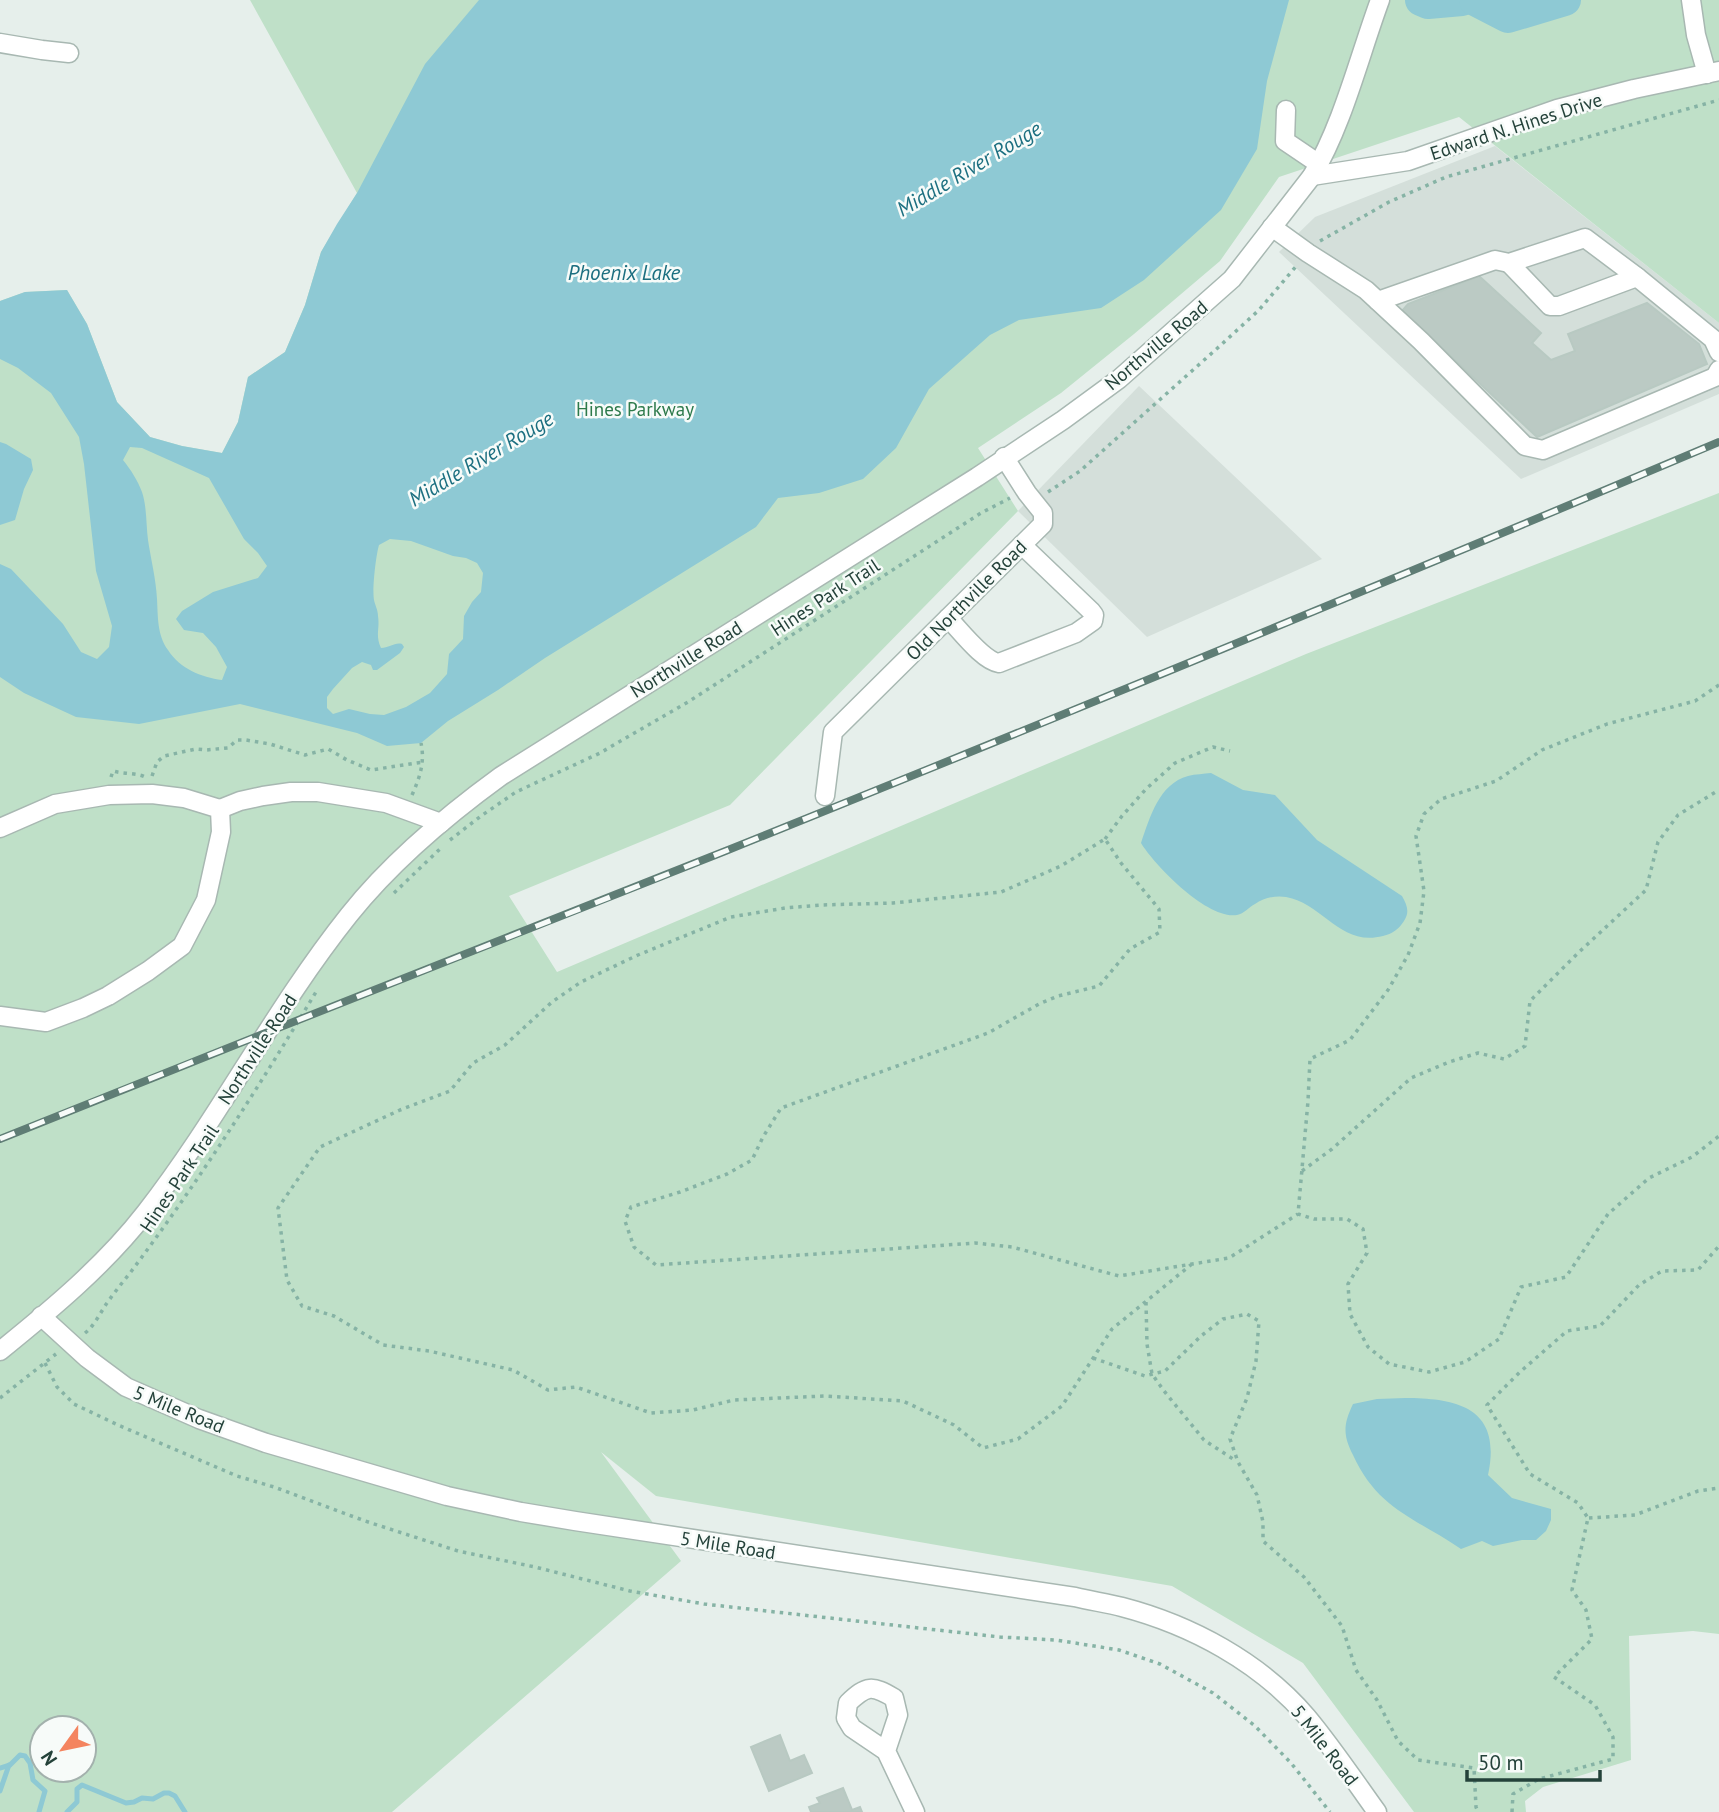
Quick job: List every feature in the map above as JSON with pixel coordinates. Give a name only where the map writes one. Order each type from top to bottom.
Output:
[{"type":"street","name":"Northville Road","points":[[0,1350],[113,1251],[146,1212],[197,1141],[312,964],[349,914],[398,861],[441,823],[501,776],[977,477],[1063,420],[1119,379],[1233,279],[1315,170],[1345,104],[1380,0]]},
{"type":"street","points":[[1691,0],[1696,35],[1713,72]]},
{"type":"street","points":[[0,43],[69,52]]},
{"type":"street","name":"Edward N. Hines Drive","points":[[1315,170],[1408,161],[1557,110],[1634,89],[1713,72]]},
{"type":"street","points":[[1286,110],[1285,141],[1315,170]]},
{"type":"street","points":[[1272,227],[1366,290],[1525,446],[1543,450],[1715,377],[1719,370]]},
{"type":"street","points":[[1378,301],[1495,260],[1509,263],[1585,238],[1713,340],[1719,352]]},
{"type":"street","points":[[1509,263],[1550,306],[1559,306],[1637,278]]},
{"type":"street","name":"Old Northville Road","points":[[825,796],[834,732],[1043,524],[1043,513],[1027,494],[1004,457]]},
{"type":"street","points":[[948,618],[994,663],[1076,633],[1093,621],[1094,615],[1091,611],[1022,545]]},
{"type":"street","points":[[0,828],[55,804],[109,795],[152,794],[184,798],[220,809],[240,801],[290,792],[318,792],[386,803],[441,823]]},
{"type":"street","points":[[0,1016],[46,1022],[83,1008],[148,971],[181,946],[206,900],[221,832],[220,809]]},
{"type":"street","name":"5 Mile Road","points":[[41,1316],[103,1371],[126,1387],[199,1419],[266,1443],[447,1496],[575,1521],[1075,1597],[1170,1623],[1227,1651],[1287,1696],[1319,1733],[1377,1812]]},
{"type":"street","points":[[886,1751],[915,1812]]},
{"type":"path","name":"Hines Park Trail","points":[[385,901],[444,845],[516,792],[600,753],[688,702],[981,513],[1008,498],[1047,492],[1080,471],[1259,310],[1320,241],[1389,202],[1446,177],[1719,100]]},
{"type":"path","points":[[1298,1214],[1310,1059],[1350,1040],[1388,990],[1408,955],[1420,923],[1424,891],[1416,836],[1424,814],[1441,799],[1496,781],[1542,750],[1607,724],[1695,701],[1719,685]]},
{"type":"path","points":[[109,795],[113,771],[140,774],[149,778],[153,776],[157,762],[164,756],[196,749],[228,748],[237,740],[270,744],[305,754],[328,749],[371,770],[423,762]]},
{"type":"path","points":[[405,810],[423,762],[421,743]]},
{"type":"path","points":[[1192,1264],[1112,1329],[1062,1406],[1018,1439],[983,1448],[954,1425],[903,1401],[825,1396],[734,1400],[693,1410],[651,1413],[576,1387],[548,1390],[513,1370],[429,1351],[383,1345],[334,1316],[302,1306],[288,1280],[278,1208],[320,1147],[400,1110],[450,1091],[473,1063],[505,1045],[552,1002],[581,982],[731,917],[785,908],[893,903],[1001,892],[1061,866],[1105,839],[1146,789],[1175,763],[1213,747],[1230,751]]},
{"type":"path","points":[[1303,1171],[1332,1149],[1411,1078],[1478,1053],[1504,1059],[1525,1046],[1530,1001],[1646,890],[1658,842],[1678,815],[1719,790]]},
{"type":"path","points":[[1105,839],[1159,909],[1160,932],[1130,949],[1099,986],[1058,996],[988,1033],[781,1108],[752,1160],[727,1174],[631,1207],[625,1221],[634,1247],[656,1265],[975,1243],[1012,1247],[1119,1276],[1229,1258],[1298,1214],[1314,1219],[1347,1219],[1363,1229],[1367,1253],[1348,1284],[1350,1314],[1368,1347],[1389,1364],[1429,1372],[1465,1362],[1499,1339],[1521,1287],[1566,1277],[1608,1214],[1649,1178],[1692,1157],[1719,1136]]},
{"type":"path","name":"Hines Park Trail","points":[[0,1398],[91,1329],[175,1211],[317,991]]},
{"type":"path","points":[[1513,1812],[1513,1794],[1539,1779],[1613,1759],[1613,1737],[1595,1705],[1554,1677],[1591,1639],[1586,1610],[1572,1590],[1588,1518],[1578,1503],[1530,1474],[1487,1405],[1567,1331],[1600,1326],[1639,1285],[1662,1272],[1698,1270],[1719,1247]]},
{"type":"path","points":[[1146,1302],[1147,1344],[1152,1374],[1204,1440],[1238,1462]]},
{"type":"path","points":[[1093,1358],[1145,1376],[1165,1371],[1223,1319],[1247,1314],[1259,1321],[1256,1361],[1247,1398],[1230,1438],[1238,1462],[1257,1495],[1263,1522],[1263,1541],[1304,1577],[1342,1626],[1356,1670],[1377,1700],[1398,1741],[1418,1760],[1474,1768],[1478,1812]]},
{"type":"path","points":[[45,1363],[57,1387],[74,1404],[118,1425],[237,1476],[458,1551],[630,1591],[704,1604],[1056,1640],[1129,1653],[1160,1664],[1213,1693],[1255,1726],[1291,1763],[1330,1812]]},
{"type":"path","points":[[1588,1518],[1635,1515],[1698,1491],[1719,1488]]},
{"type":"shaded area","points":[[1495,146],[1719,323],[1719,394],[1521,479],[1279,252],[1315,217]]},
{"type":"shaded area","points":[[1139,386],[1322,559],[1147,637],[1018,511]]},
{"type":"green space","name":"Hines Parkway","points":[[250,0],[1719,0],[1719,323],[1459,117],[1279,177],[1220,261],[1061,393],[978,448],[1018,511],[730,805],[509,896],[557,972],[1306,654],[1719,493],[1719,1634],[1693,1631],[1629,1636],[1631,1760],[1543,1787],[1525,1801],[1526,1812],[1414,1812],[1303,1663],[1172,1586],[656,1496],[601,1452],[681,1561],[392,1812],[0,1812],[0,301],[25,292],[67,290],[87,324],[117,402],[150,437],[222,453],[238,422],[248,377],[285,352],[305,305],[321,252],[357,193]]},
{"type":"water","name":"Phoenix Lake","points":[[479,0],[1289,0],[1267,81],[1257,149],[1221,210],[1144,280],[1101,308],[1019,320],[990,335],[929,389],[896,448],[863,479],[819,493],[778,498],[756,527],[545,658],[448,721],[421,743],[387,746],[357,733],[240,704],[139,724],[76,717],[24,693],[0,677],[0,564],[11,569],[63,624],[81,652],[97,659],[109,647],[112,626],[96,571],[79,437],[51,393],[18,368],[0,359],[0,301],[25,292],[67,290],[87,324],[117,402],[150,437],[222,453],[238,422],[248,377],[285,352],[305,305],[321,252],[357,193],[425,64]],"holes":[[[130,447],[142,448],[209,478],[244,539],[267,566],[258,578],[213,592],[182,611],[176,619],[184,630],[203,633],[216,647],[227,667],[222,680],[206,677],[185,667],[173,657],[164,644],[159,625],[144,498],[123,460]],[[390,539],[411,541],[477,563],[483,573],[481,592],[464,616],[463,639],[449,654],[447,674],[430,693],[406,707],[384,715],[349,709],[333,714],[327,708],[327,697],[352,668],[362,662],[377,670],[404,647],[399,644],[381,648],[378,639],[374,580],[379,545]]]},
{"type":"water","points":[[0,442],[31,459],[33,470],[15,520],[0,525]]},
{"type":"water","points":[[1211,773],[1243,790],[1275,795],[1317,840],[1402,896],[1407,912],[1402,924],[1395,931],[1383,936],[1355,936],[1299,901],[1286,897],[1266,899],[1237,915],[1212,909],[1183,890],[1141,843],[1157,803],[1170,786],[1188,776]]},
{"type":"water","points":[[1377,1399],[1444,1401],[1473,1412],[1483,1422],[1489,1436],[1491,1453],[1488,1475],[1512,1498],[1551,1509],[1551,1520],[1546,1531],[1536,1540],[1493,1546],[1482,1541],[1461,1549],[1386,1501],[1363,1474],[1353,1455],[1346,1436],[1347,1418],[1353,1404]]},
{"type":"building","points":[[1479,276],[1541,333],[1532,343],[1551,360],[1575,351],[1568,334],[1647,303],[1699,344],[1707,364],[1537,437],[1402,311],[1408,304]]},
{"type":"building","points":[[780,1735],[790,1761],[804,1755],[812,1773],[769,1791],[751,1747]]},
{"type":"building","points":[[843,1788],[852,1810],[860,1807],[862,1812],[811,1812],[809,1807],[820,1803],[817,1798]]},
{"type":"waterway","name":"Middle River Rouge","points":[[1421,0],[1428,3],[1462,0]]},
{"type":"waterway","name":"Middle River Rouge","points":[[1475,0],[1508,17],[1565,0]]},
{"type":"waterway","points":[[0,1768],[10,1765],[20,1755],[25,1756],[30,1763],[33,1780],[45,1791],[39,1812]]},
{"type":"waterway","points":[[0,1791],[9,1765]]},
{"type":"waterway","points":[[67,1812],[77,1802],[77,1789],[82,1785],[126,1803],[142,1798],[153,1799],[169,1793],[175,1796],[185,1812]]},
{"type":"railway","points":[[0,1139],[976,750],[1719,442]]}]
